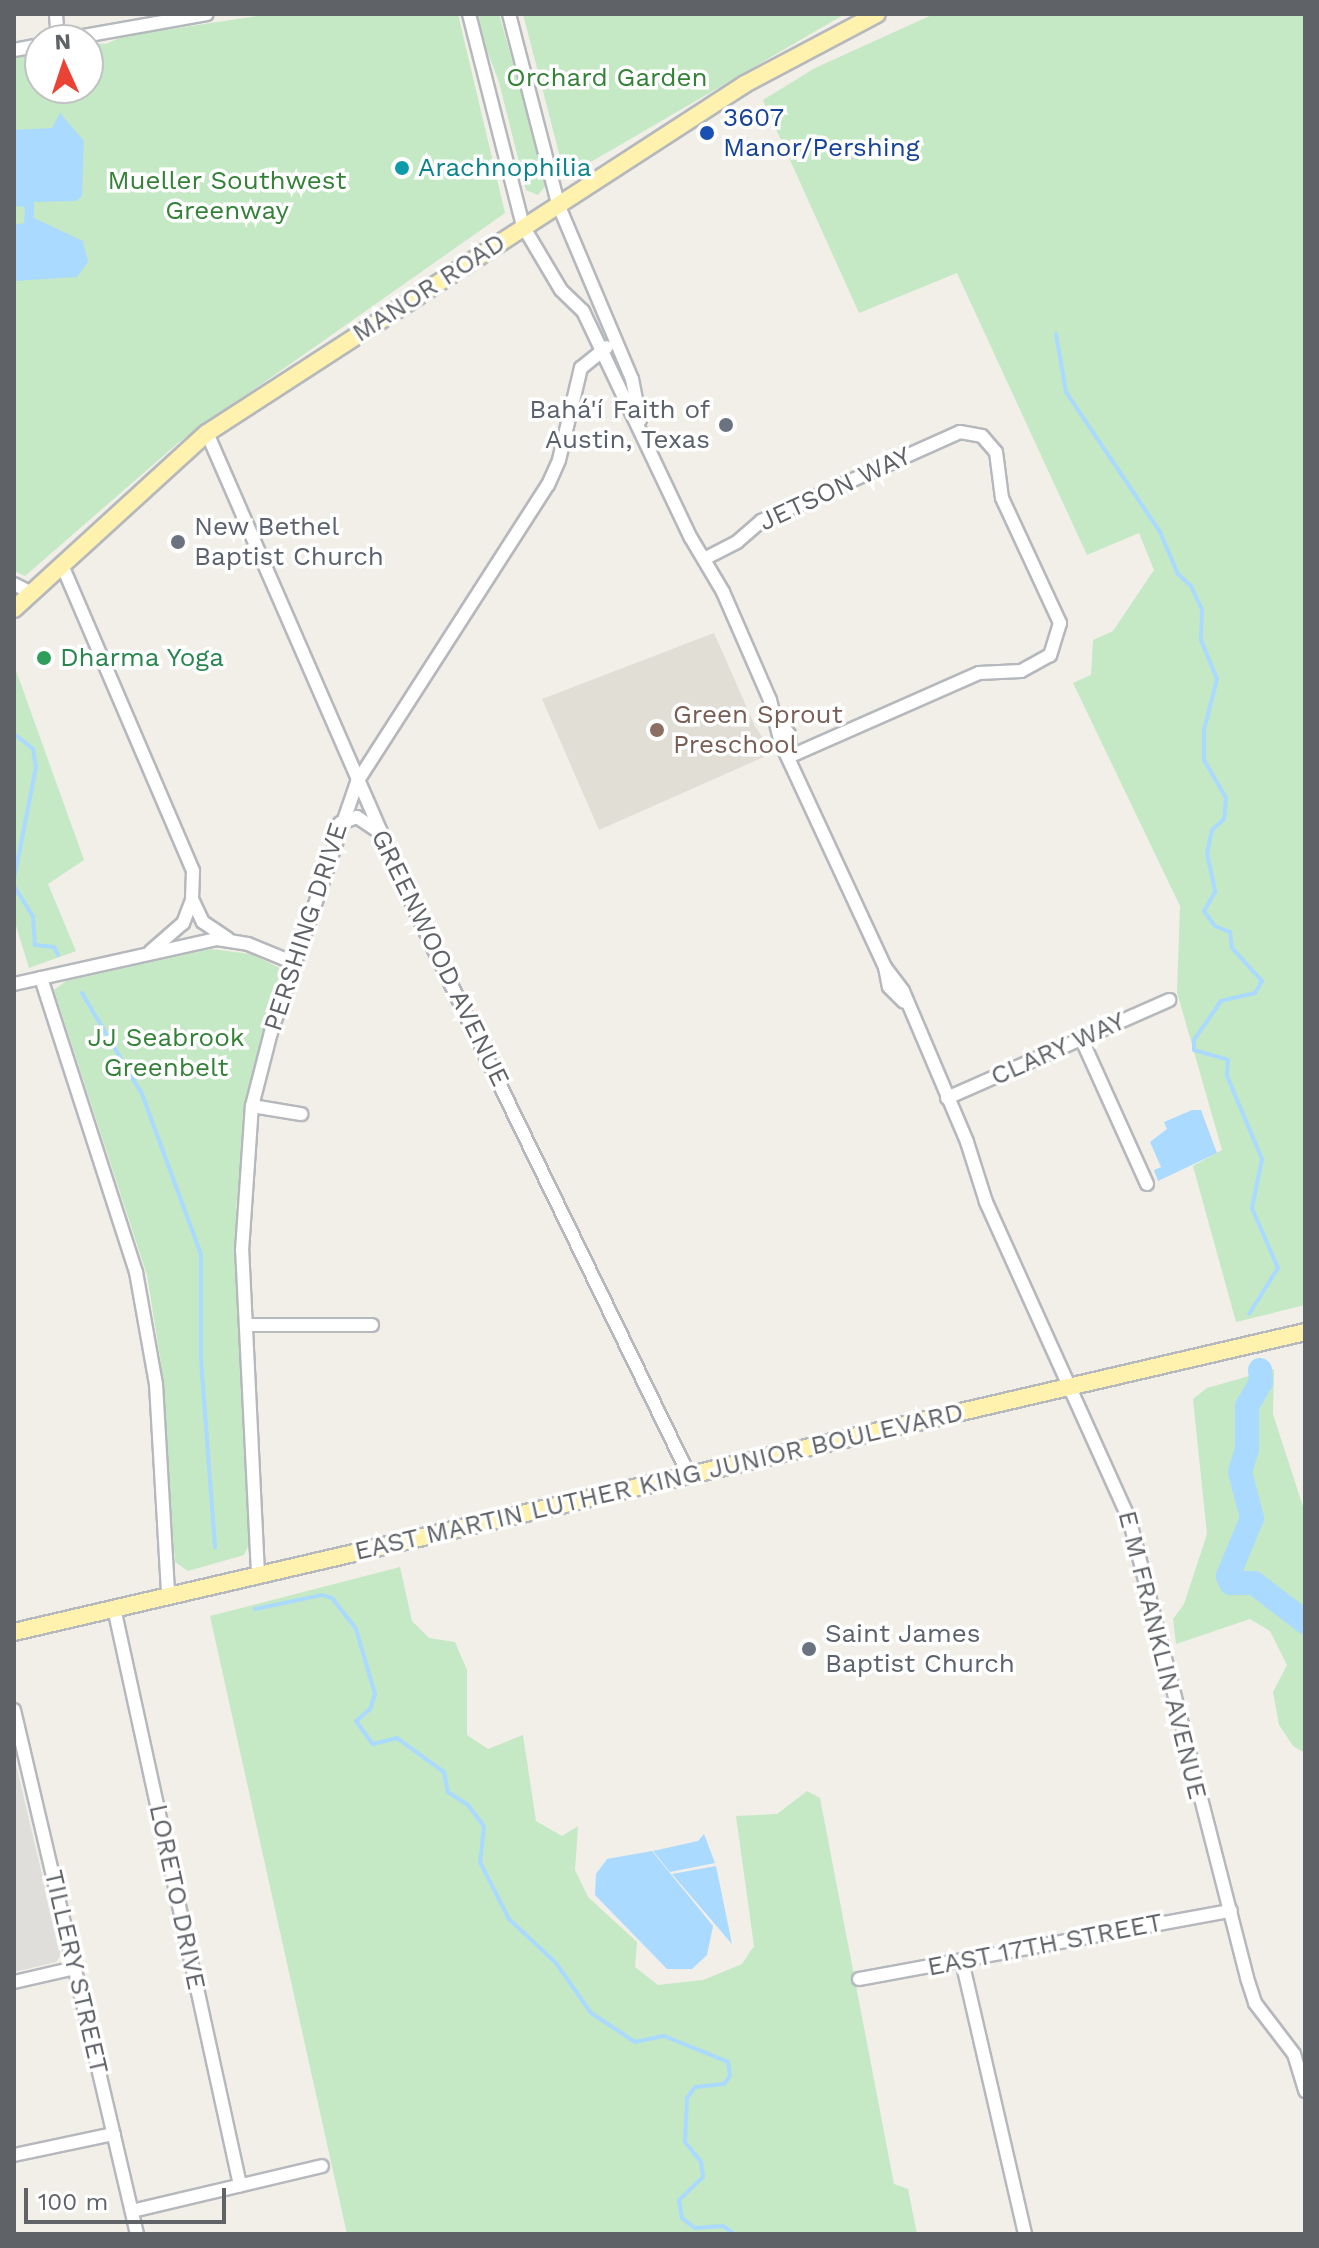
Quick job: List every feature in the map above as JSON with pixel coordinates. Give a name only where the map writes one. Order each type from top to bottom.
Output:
[{"type":"main road","name":"MANOR ROAD","points":[[14,609],[207,433],[745,84],[877,14]]},
{"type":"main road","name":"EAST MARTIN LUTHER KING JUNIOR BOULEVARD","points":[[14,1632],[1305,1332]]},
{"type":"street","points":[[104,32],[207,14]]},
{"type":"street","points":[[469,14],[523,226],[561,290],[583,311],[607,347]]},
{"type":"street","points":[[509,14],[558,204],[607,347]]},
{"type":"street","name":"E M FRANKLIN AVENUE","points":[[607,347],[776,717],[789,734],[791,756],[885,967],[889,987],[904,1002],[947,1098],[986,1202],[1072,1386],[1140,1547],[1186,1752],[1255,2003],[1283,2033],[1305,2091]]},
{"type":"street","name":"PERSHING DRIVE","points":[[258,1574],[242,1237],[252,1106],[294,963],[340,823],[357,782],[548,485],[566,434],[581,368],[607,347]]},
{"type":"street","name":"JETSON WAY","points":[[704,559],[737,542],[761,521],[972,431],[996,452],[1002,498],[1055,609],[1059,635],[1050,655],[1030,669],[987,670],[791,756]]},
{"type":"street","name":"GREENWOOD AVENUE","points":[[207,433],[380,833],[689,1475]]},
{"type":"street","points":[[62,565],[188,856],[192,900],[203,922],[231,940],[294,963]]},
{"type":"street","points":[[14,584],[32,593]]},
{"type":"street","points":[[340,823],[360,818],[380,833]]},
{"type":"street","points":[[151,951],[183,923],[192,900]]},
{"type":"street","points":[[14,984],[151,951],[231,940]]},
{"type":"street","points":[[41,978],[136,1272],[156,1384],[168,1595]]},
{"type":"street","name":"CLARY WAY","points":[[947,1098],[1169,1000]]},
{"type":"street","points":[[1082,1040],[1147,1184]]},
{"type":"street","points":[[252,1106],[301,1114]]},
{"type":"street","points":[[246,1325],[372,1325]]},
{"type":"street","name":"LORETO DRIVE","points":[[114,1608],[240,2185]]},
{"type":"street","name":"TILLERY STREET","points":[[14,1710],[137,2234]]},
{"type":"street","name":"EAST 17TH STREET","points":[[859,1979],[1231,1911]]},
{"type":"street","points":[[962,1961],[1025,2234]]},
{"type":"street","points":[[14,1982],[75,1968]]},
{"type":"street","points":[[14,2155],[114,2134]]},
{"type":"street","points":[[132,2211],[322,2166]]},
{"type":"shaded area","name":"Green Sprout Preschool","points":[[714,633],[755,726],[773,753],[599,830],[542,699]]},
{"type":"shaded area","points":[[14,1756],[61,1955],[56,1962],[14,1972]]},
{"type":"green space","name":"Mueller Southwest Greenway","points":[[271,14],[458,14],[505,213],[178,443],[25,576],[14,571],[14,58],[24,56],[24,104],[104,104],[104,44],[124,36]]},
{"type":"green space","points":[[473,14],[499,14],[547,184],[538,195],[526,190],[499,82]]},
{"type":"green space","name":"Orchard Garden","points":[[523,14],[845,14],[577,170],[560,157]]},
{"type":"green space","points":[[934,14],[1305,14],[1305,1305],[1236,1322],[1193,1166],[1222,1150],[1177,992],[1180,906],[1073,683],[1091,675],[1093,640],[1113,631],[1154,570],[1139,533],[1087,555],[957,273],[859,313],[763,100],[815,68]]},
{"type":"green space","points":[[14,665],[84,860],[48,884],[76,951],[29,968],[14,919]]},
{"type":"green space","name":"JJ Seabrook Greenbelt","points":[[211,949],[251,954],[282,969],[247,1096],[236,1208],[249,1544],[244,1555],[188,1571],[175,1562],[161,1363],[147,1275],[54,990],[66,981]]},
{"type":"green space","points":[[1274,1369],[1273,1414],[1305,1513],[1305,1753],[1293,1746],[1279,1725],[1273,1692],[1287,1665],[1270,1631],[1250,1619],[1176,1644],[1173,1619],[1184,1604],[1207,1534],[1193,1399],[1207,1388]]},
{"type":"green space","points":[[400,1567],[412,1621],[429,1638],[455,1642],[467,1670],[467,1735],[488,1749],[523,1735],[536,1821],[562,1836],[578,1826],[575,1870],[588,1897],[637,1942],[635,1967],[658,1985],[703,1980],[742,1964],[754,1946],[736,1816],[777,1814],[807,1791],[820,1798],[894,2184],[908,2189],[917,2234],[347,2234],[210,1616]]},
{"type":"water","points":[[60,113],[84,141],[82,196],[76,201],[34,202],[34,218],[83,241],[88,262],[77,277],[14,281],[14,225],[24,223],[25,207],[14,206],[14,130],[52,128]]},
{"type":"water","points":[[1192,1110],[1201,1110],[1217,1153],[1158,1181],[1154,1170],[1161,1167],[1150,1142],[1167,1129],[1164,1122]]},
{"type":"water","points":[[704,1834],[715,1863],[670,1872],[653,1851],[698,1841]]},
{"type":"water","points":[[652,1851],[713,1926],[707,1955],[692,1969],[667,1969],[595,1895],[596,1874],[607,1859]]},
{"type":"water","points":[[716,1866],[732,1944],[672,1874]]},
{"type":"waterway","points":[[1056,334],[1066,392],[1160,532],[1178,574],[1191,586],[1202,610],[1201,640],[1217,679],[1204,730],[1204,760],[1226,798],[1224,819],[1212,830],[1207,853],[1215,892],[1204,911],[1215,926],[1230,932],[1232,948],[1262,981],[1255,993],[1221,1001],[1194,1040],[1194,1050],[1228,1060],[1227,1076],[1262,1159],[1252,1208],[1278,1268],[1249,1314]]},
{"type":"waterway","points":[[14,734],[33,749],[36,767],[14,879]]},
{"type":"waterway","points":[[14,886],[33,917],[35,945],[54,947],[58,955]]},
{"type":"waterway","points":[[82,993],[142,1094],[201,1254],[201,1360],[215,1547]]},
{"type":"waterway","points":[[1260,1370],[1261,1382],[1247,1406],[1247,1449],[1240,1472],[1252,1518],[1228,1576],[1231,1583],[1254,1583],[1305,1622]]},
{"type":"waterway","points":[[255,1609],[322,1595],[332,1598],[356,1629],[375,1694],[370,1709],[356,1721],[373,1744],[397,1738],[444,1772],[448,1792],[468,1805],[484,1826],[480,1862],[509,1919],[556,1963],[591,2013],[635,2042],[664,2036],[728,2062],[730,2076],[724,2084],[695,2087],[687,2098],[685,2142],[701,2162],[703,2177],[679,2200],[682,2218],[695,2228],[723,2226],[734,2234]]},
{"type":"place","name":"3607 Manor/Pershing","points":[[707,133]]},
{"type":"place","name":"Arachnophilia","points":[[402,168]]},
{"type":"place","name":"Bahá'í Faith of Austin, Texas","points":[[726,425]]},
{"type":"place","name":"New Bethel Baptist Church","points":[[178,542]]},
{"type":"place","name":"Dharma Yoga","points":[[44,658]]},
{"type":"place","name":"Green Sprout Preschool","points":[[657,730]]},
{"type":"place","name":"Saint James Baptist Church","points":[[809,1649]]}]
